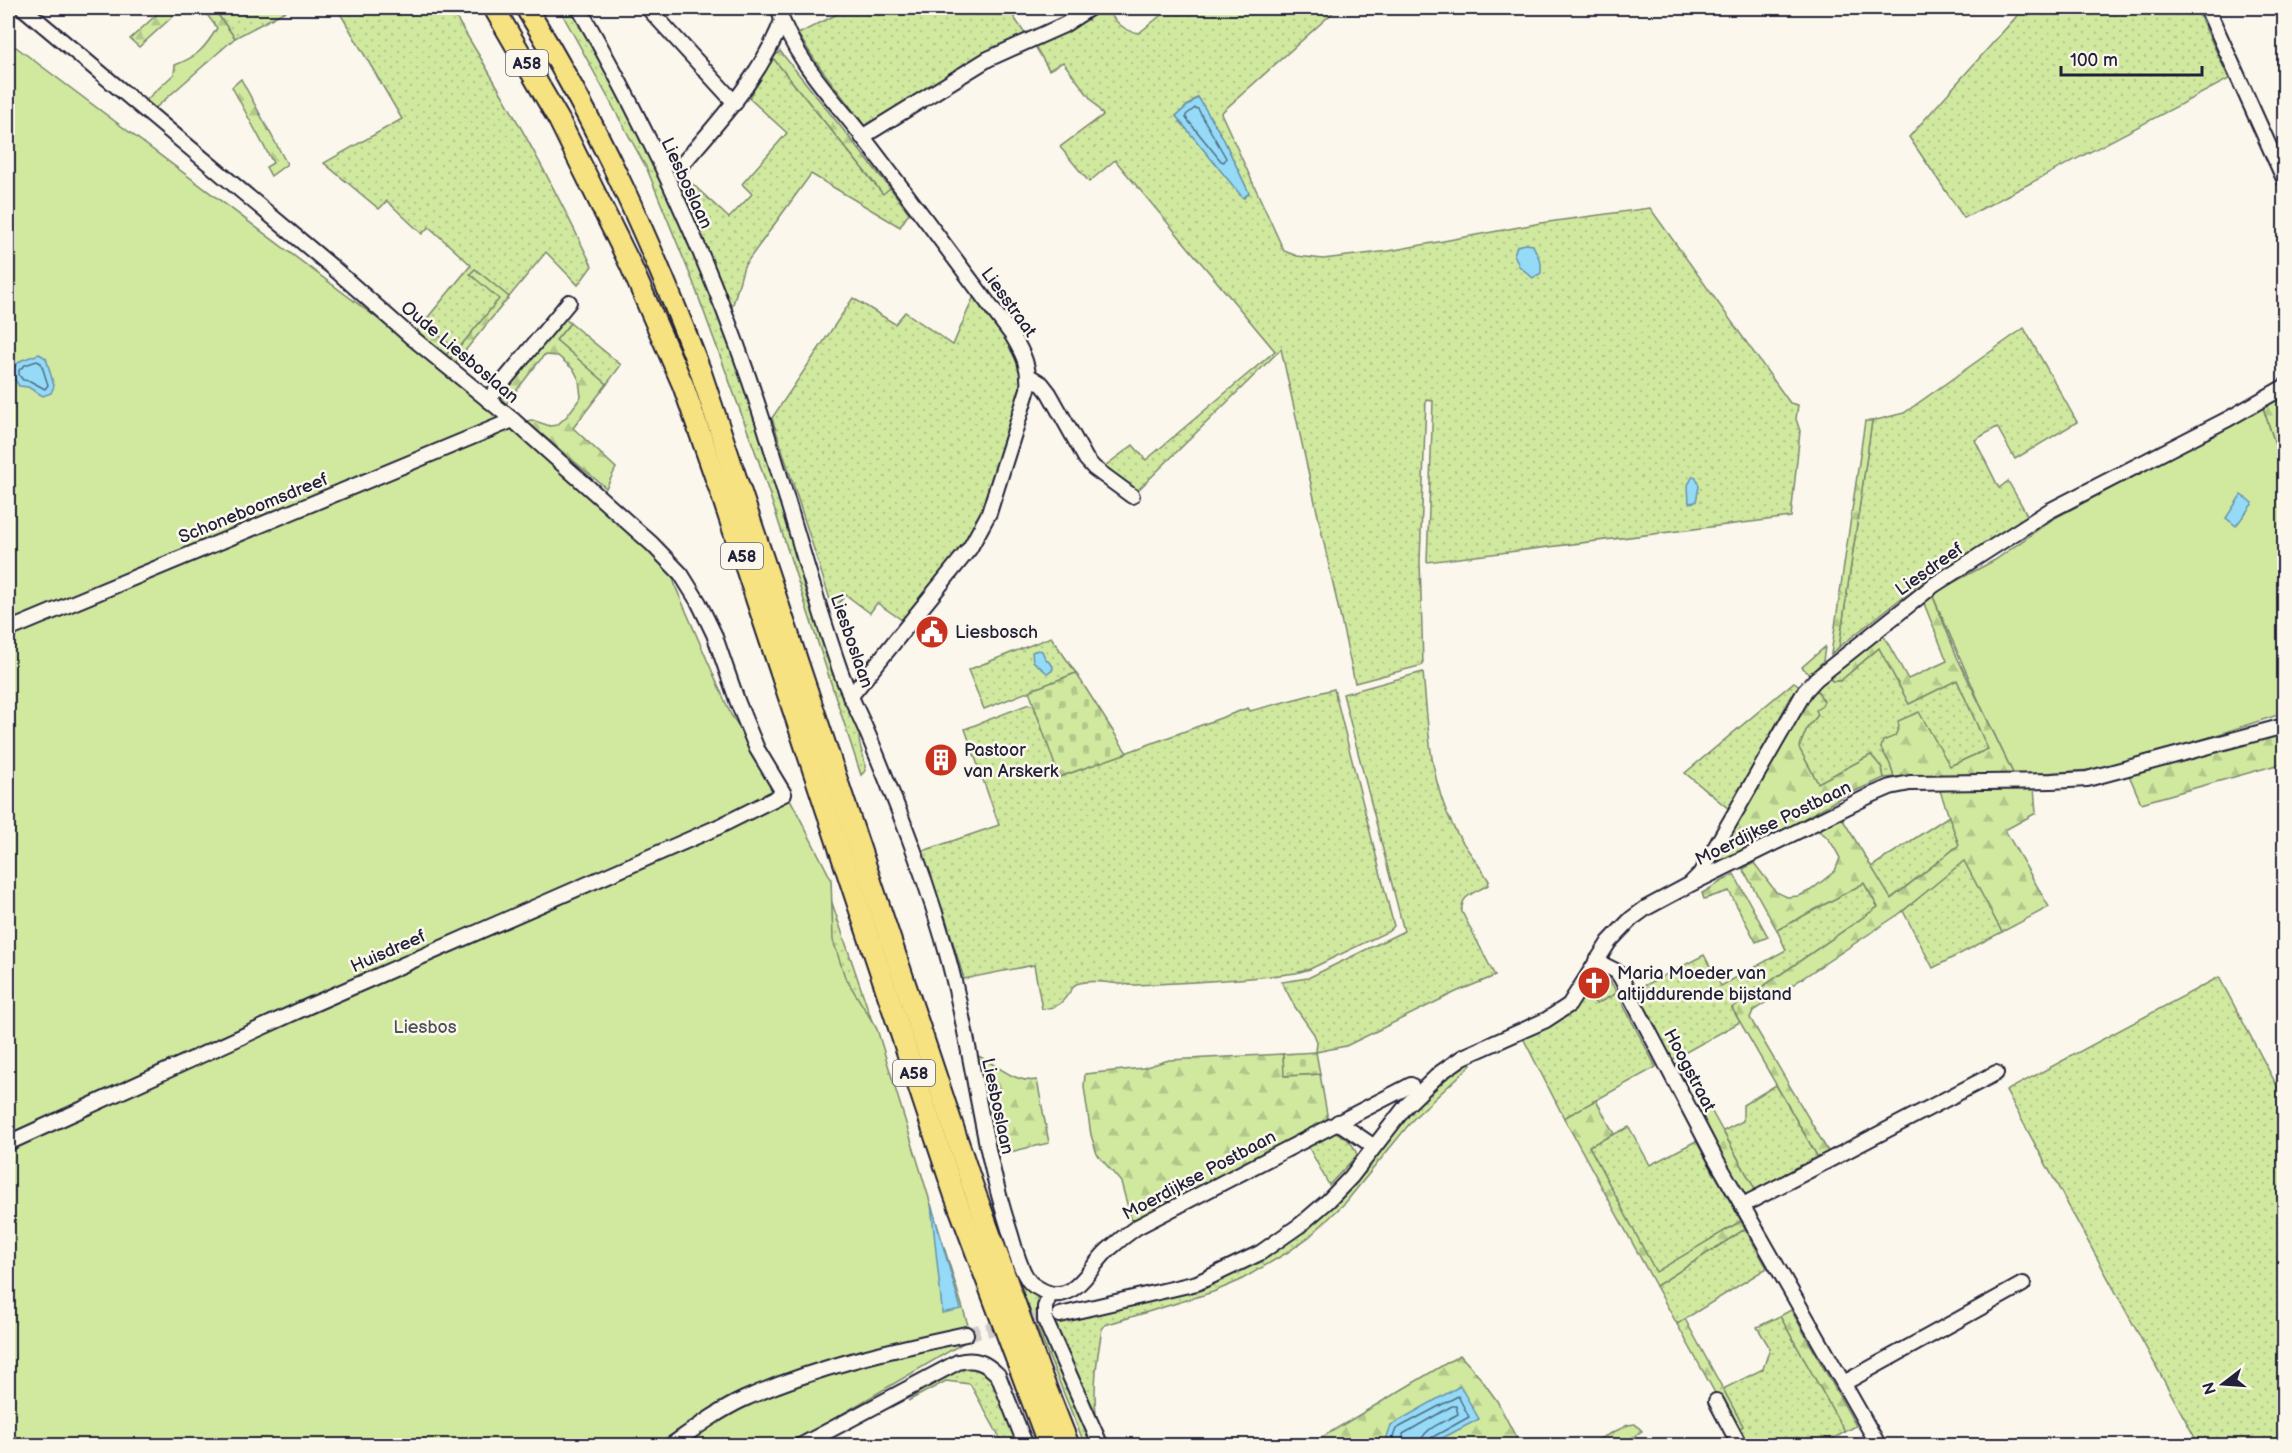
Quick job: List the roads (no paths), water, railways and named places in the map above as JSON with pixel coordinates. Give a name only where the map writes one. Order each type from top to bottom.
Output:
[{"type":"highway","name":"A58","points":[[494,8],[559,120],[596,192],[683,385],[726,507],[955,1196],[1049,1446]]},
{"type":"highway","name":"A58","points":[[526,8],[578,98],[614,168],[671,295],[700,370],[973,1187],[1069,1446]]},
{"type":"street","name":"Oude Liesboslaan","points":[[23,8],[322,258],[410,336],[513,420],[652,544],[681,574],[699,603],[714,634],[757,749],[784,794]]},
{"type":"street","name":"Liesboslaan","points":[[579,8],[668,180],[723,309],[767,430],[840,670],[880,764],[941,934],[955,984],[1000,1201],[1022,1269],[1028,1281],[1050,1294]]},
{"type":"street","points":[[648,8],[735,103]]},
{"type":"street","points":[[862,137],[988,59],[1064,26],[1090,8]]},
{"type":"street","points":[[2207,8],[2284,179]]},
{"type":"street","points":[[678,168],[735,103],[768,50],[780,14]]},
{"type":"street","name":"Liesstraat","points":[[780,14],[796,49],[809,69],[1012,335],[1025,355],[1029,376],[1028,389],[989,513],[970,548],[850,697]]},
{"type":"street","points":[[768,50],[777,44],[785,44],[796,49]]},
{"type":"street","points":[[488,400],[569,302]]},
{"type":"street","points":[[1029,376],[1042,384],[1049,393],[1086,459],[1094,468],[1132,496]]},
{"type":"street","name":"Liesdreef","points":[[1689,885],[1700,874],[1805,691],[1816,679],[1934,585],[2049,511],[2218,425],[2284,387]]},
{"type":"street","name":"Schoneboomsdreef","points":[[8,630],[513,420]]},
{"type":"street","name":"Moerdijkse Postbaan","points":[[1060,1315],[1197,1282],[1260,1253],[1300,1225],[1351,1178],[1373,1146],[1406,1106],[1440,1073],[1463,1057],[1545,1020],[1569,1005],[1609,942],[1631,919],[1689,885],[1848,806],[1890,787],[1910,783],[2052,782],[2087,779],[2284,726]]},
{"type":"street","name":"Huisdreef","points":[[8,1143],[309,1006],[718,827],[784,794]]},
{"type":"street","name":"Hoogstraat","points":[[1596,961],[1616,971],[1621,978],[1713,1154],[1879,1446]]},
{"type":"street","points":[[1743,1205],[1996,1073]]},
{"type":"street","name":"Moerdijkse Postbaan","points":[[1050,1294],[1076,1288],[1087,1278],[1105,1252],[1137,1227],[1411,1085]]},
{"type":"street","points":[[1338,1122],[1373,1146]]},
{"type":"street","points":[[1844,1383],[2023,1284]]},
{"type":"street","points":[[1050,1294],[1045,1320],[1101,1446]]},
{"type":"street","points":[[670,1446],[725,1408],[800,1377],[833,1365],[966,1334]]},
{"type":"street","points":[[800,1446],[958,1362],[968,1360],[979,1361],[990,1367],[1003,1385],[1026,1446]]},
{"type":"street","points":[[1716,1401],[1740,1446]]},
{"type":"water","points":[[1198,97],[1222,136],[1249,193],[1243,198],[1176,116]]},
{"type":"water","points":[[1533,245],[1541,263],[1541,273],[1533,278],[1519,266],[1514,254],[1517,246]]},
{"type":"water","points":[[39,354],[46,358],[54,386],[51,393],[43,396],[28,387],[19,386],[13,377],[12,368],[22,360]]},
{"type":"water","points":[[1693,476],[1696,477],[1699,486],[1696,502],[1689,503],[1688,485]]},
{"type":"water","points":[[2241,495],[2253,503],[2236,526],[2226,518]]},
{"type":"water","points":[[1042,651],[1053,666],[1052,671],[1047,673],[1033,661],[1032,652]]},
{"type":"water","points":[[931,1204],[961,1309],[942,1313],[942,1309]]},
{"type":"water","points":[[1460,1386],[1479,1419],[1429,1445],[1391,1445],[1387,1437],[1391,1425]]},
{"type":"tunnel","points":[[966,1334],[1055,1316]]},
{"type":"place","name":"Liesbosch","points":[[932,632]]},
{"type":"place","name":"Pastoor van Arskerk","points":[[941,760]]},
{"type":"place","name":"Maria Moeder van altijddurende bijstand","points":[[1594,983]]},
{"type":"park label","name":"Liesbos","points":[[425,1027]]}]
